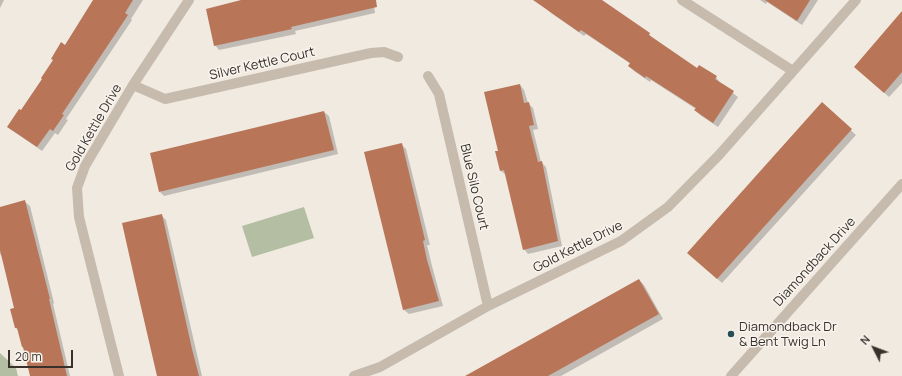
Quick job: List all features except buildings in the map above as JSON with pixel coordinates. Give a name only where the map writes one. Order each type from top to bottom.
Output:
[{"type":"street","name":"Gold Kettle Drive","points":[[119,376],[79,217],[77,188],[85,166],[133,85],[189,0]]},
{"type":"street","points":[[682,0],[793,71]]},
{"type":"street","name":"Gold Kettle Drive","points":[[354,376],[380,367],[488,306],[621,241],[668,207],[719,155],[856,0]]},
{"type":"street","name":"Silver Kettle Court","points":[[133,85],[165,99],[371,53],[384,52],[398,57]]},
{"type":"street","name":"Blue Silo Court","points":[[428,76],[439,94],[488,306]]},
{"type":"street","name":"Diamondback Drive","points":[[731,376],[902,184]]},
{"type":"green space","points":[[304,207],[314,238],[252,257],[242,226]]},
{"type":"green space","points":[[0,353],[16,368],[18,376],[0,376]]},
{"type":"place","name":"Diamondback Dr & Bent Twig Ln","points":[[731,334]]}]
